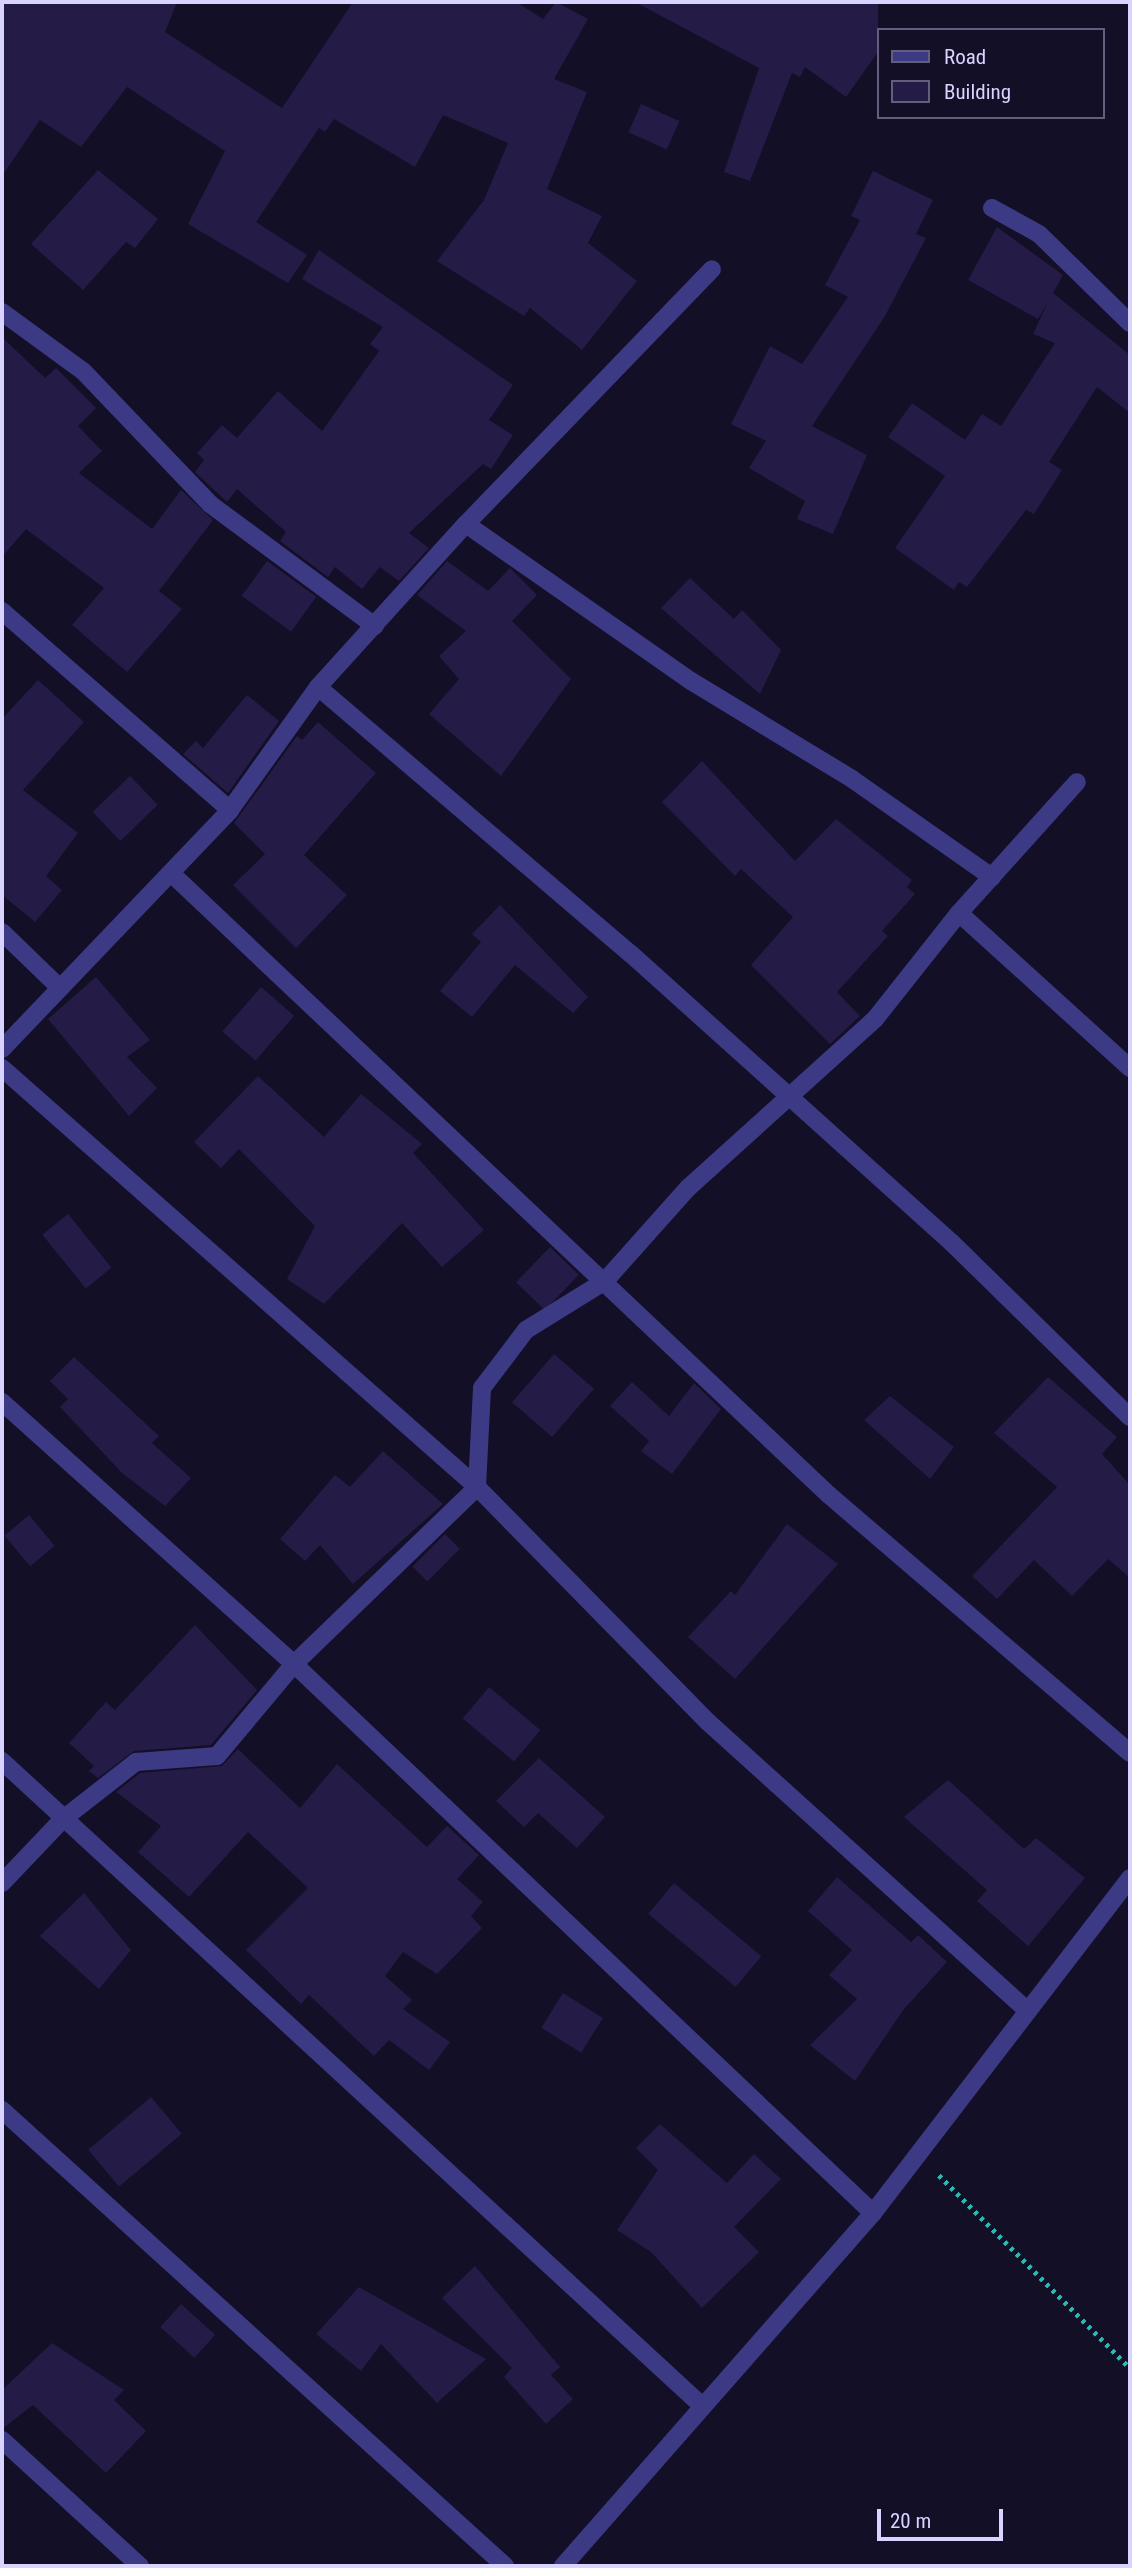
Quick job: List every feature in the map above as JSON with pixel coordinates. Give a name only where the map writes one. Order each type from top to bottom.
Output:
[{"type":"street","points":[[992,208],[1039,234],[1130,323]]},
{"type":"street","points":[[2,1049],[59,987],[172,874],[230,810],[318,687],[466,524],[712,269]]},
{"type":"street","points":[[2,312],[83,371],[210,504],[375,626]]},
{"type":"street","points":[[466,524],[691,681],[852,779],[992,877]]},
{"type":"street","points":[[2,611],[230,810]]},
{"type":"street","points":[[318,687],[487,826],[787,1098],[951,1242],[1130,1417]]},
{"type":"street","points":[[2,1882],[63,1819],[136,1762],[217,1756],[294,1664],[477,1487],[482,1388],[526,1331],[605,1281],[688,1188],[875,1019],[959,912],[1077,782]]},
{"type":"street","points":[[172,874],[829,1495],[1130,1753]]},
{"type":"street","points":[[959,912],[1130,1068]]},
{"type":"street","points":[[2,932],[59,987]]},
{"type":"street","points":[[2,1068],[477,1487],[708,1722],[1028,2011]]},
{"type":"street","points":[[2,1402],[294,1664],[873,2213]]},
{"type":"street","points":[[2,1761],[701,2405]]},
{"type":"street","points":[[564,2566],[701,2405],[873,2213],[1130,1878]]},
{"type":"street","points":[[2,2110],[505,2566]]},
{"type":"street","points":[[2,2440],[140,2566]]},
{"type":"path","points":[[918,2153],[1130,2368]]},
{"type":"building","points":[[2,2],[177,2],[165,32],[282,108],[353,2],[516,2],[543,19],[556,2],[588,19],[554,79],[587,92],[547,189],[602,216],[588,243],[637,281],[582,350],[530,308],[524,316],[437,261],[484,200],[508,143],[443,115],[415,167],[334,119],[325,132],[319,128],[256,222],[307,255],[288,283],[188,224],[225,151],[127,87],[81,147],[40,120],[2,176]]},
{"type":"building","points":[[635,2],[878,2],[876,55],[846,97],[805,67],[800,77],[792,73],[750,181],[724,172],[759,68]]},
{"type":"building","points":[[641,104],[679,121],[667,149],[628,132]]},
{"type":"building","points":[[98,170],[158,219],[135,248],[126,242],[83,290],[31,244]]},
{"type":"building","points":[[873,171],[933,200],[916,234],[926,238],[885,316],[812,426],[867,455],[833,534],[797,519],[805,501],[749,468],[766,441],[731,424],[770,346],[802,364],[848,297],[825,285],[860,220],[851,216]]},
{"type":"building","points":[[997,227],[1063,275],[1053,293],[1130,355],[1130,413],[1097,387],[1049,462],[1062,470],[1034,514],[1026,510],[967,587],[959,582],[954,590],[895,548],[945,476],[888,437],[912,403],[965,440],[982,414],[1001,426],[1055,343],[1033,334],[1048,302],[1038,319],[968,280]]},
{"type":"building","points":[[319,250],[513,385],[489,420],[513,435],[491,469],[483,464],[409,533],[429,548],[399,581],[380,567],[362,589],[335,567],[328,577],[280,541],[286,532],[237,489],[227,502],[195,472],[204,460],[197,453],[222,425],[237,438],[278,391],[322,431],[379,351],[370,344],[383,327],[302,279]]},
{"type":"building","points":[[2,337],[45,378],[56,368],[96,408],[78,426],[102,451],[79,473],[152,529],[181,490],[213,520],[159,591],[182,609],[127,672],[72,625],[104,588],[26,529],[2,557]]},
{"type":"building","points":[[267,561],[316,597],[291,632],[242,596]]},
{"type":"building","points":[[447,561],[488,591],[510,568],[537,595],[512,621],[571,679],[501,776],[429,714],[459,679],[439,656],[466,631],[417,595]]},
{"type":"building","points":[[690,578],[734,619],[742,610],[781,650],[760,694],[661,608]]},
{"type":"building","points":[[38,680],[84,722],[23,790],[78,833],[46,876],[62,890],[35,922],[2,895],[2,719]]},
{"type":"building","points":[[247,695],[279,721],[228,793],[183,754],[196,741],[203,748]]},
{"type":"building","points":[[318,722],[376,773],[304,855],[347,895],[296,948],[233,885],[265,854],[234,823],[297,736],[302,740]]},
{"type":"building","points":[[702,761],[795,861],[836,819],[912,880],[907,887],[915,894],[882,931],[888,936],[837,992],[860,1016],[830,1044],[751,965],[793,917],[741,869],[735,876],[662,802]]},
{"type":"building","points":[[130,776],[158,805],[120,841],[93,812]]},
{"type":"building","points":[[500,905],[588,997],[573,1013],[515,965],[472,1017],[440,991],[481,942],[472,934]]},
{"type":"building","points":[[96,977],[150,1040],[127,1057],[157,1088],[129,1116],[48,1019]]},
{"type":"building","points":[[261,987],[294,1016],[255,1060],[222,1032]]},
{"type":"building","points":[[258,1076],[324,1137],[361,1094],[422,1144],[413,1153],[484,1230],[442,1267],[402,1223],[324,1304],[287,1279],[315,1226],[239,1149],[221,1168],[194,1142]]},
{"type":"building","points":[[68,1214],[111,1268],[86,1288],[42,1235]]},
{"type":"building","points":[[550,1247],[579,1275],[545,1310],[516,1282]]},
{"type":"building","points":[[554,1354],[594,1389],[552,1437],[512,1402]]},
{"type":"building","points":[[74,1357],[159,1436],[152,1443],[191,1478],[165,1506],[122,1473],[60,1407],[68,1399],[50,1381]]},
{"type":"building","points":[[1048,1377],[1117,1437],[1102,1454],[1130,1485],[1130,1578],[1108,1559],[1072,1596],[1034,1560],[997,1599],[972,1576],[1057,1487],[994,1433]]},
{"type":"building","points":[[632,1382],[669,1416],[694,1383],[721,1409],[672,1474],[641,1451],[649,1441],[610,1406]]},
{"type":"building","points":[[890,1396],[954,1447],[930,1479],[864,1420]]},
{"type":"building","points":[[383,1451],[443,1504],[353,1584],[320,1545],[305,1561],[280,1539],[335,1475],[350,1487]]},
{"type":"building","points":[[29,1515],[55,1546],[30,1566],[4,1536]]},
{"type":"building","points":[[787,1524],[838,1564],[735,1679],[688,1637],[731,1591],[735,1595]]},
{"type":"building","points":[[445,1534],[460,1549],[427,1581],[412,1567]]},
{"type":"building","points":[[195,1625],[257,1690],[211,1745],[134,1751],[98,1778],[89,1771],[94,1766],[69,1743],[106,1702],[115,1710]]},
{"type":"building","points":[[489,1687],[540,1730],[514,1761],[463,1718]]},
{"type":"building","points":[[238,1749],[300,1808],[337,1764],[427,1847],[447,1826],[479,1855],[457,1879],[483,1902],[471,1916],[482,1928],[437,1974],[403,1952],[385,1976],[412,2000],[403,2009],[450,2042],[429,2070],[389,2040],[374,2056],[309,1995],[301,2004],[246,1950],[308,1888],[248,1832],[189,1897],[138,1852],[161,1826],[116,1792],[140,1773],[222,1766]]},
{"type":"building","points":[[539,1758],[605,1817],[577,1848],[538,1813],[524,1827],[496,1801]]},
{"type":"building","points":[[948,1780],[1024,1849],[1036,1838],[1085,1878],[1028,1946],[977,1901],[987,1890],[904,1817]]},
{"type":"building","points":[[837,1877],[911,1942],[918,1935],[947,1962],[904,2009],[855,2081],[810,2045],[857,1999],[829,1975],[852,1950],[808,1911]]},
{"type":"building","points":[[674,1883],[761,1956],[736,1987],[648,1914]]},
{"type":"building","points":[[84,1893],[131,1950],[99,1989],[40,1936]]},
{"type":"building","points":[[563,1993],[603,2018],[581,2053],[541,2028]]},
{"type":"building","points":[[151,2097],[182,2134],[119,2186],[88,2150]]},
{"type":"building","points":[[660,2124],[727,2183],[754,2154],[781,2179],[734,2227],[759,2252],[702,2308],[651,2252],[617,2230],[658,2170],[636,2148]]},
{"type":"building","points":[[475,2266],[560,2367],[551,2375],[573,2399],[546,2424],[504,2377],[512,2368],[442,2298]]},
{"type":"building","points":[[359,2287],[486,2359],[437,2403],[381,2344],[361,2371],[316,2334]]},
{"type":"building","points":[[181,2304],[215,2335],[194,2358],[160,2327]]},
{"type":"building","points":[[52,2343],[124,2390],[114,2400],[146,2431],[106,2473],[33,2405],[2,2429],[2,2390]]}]
